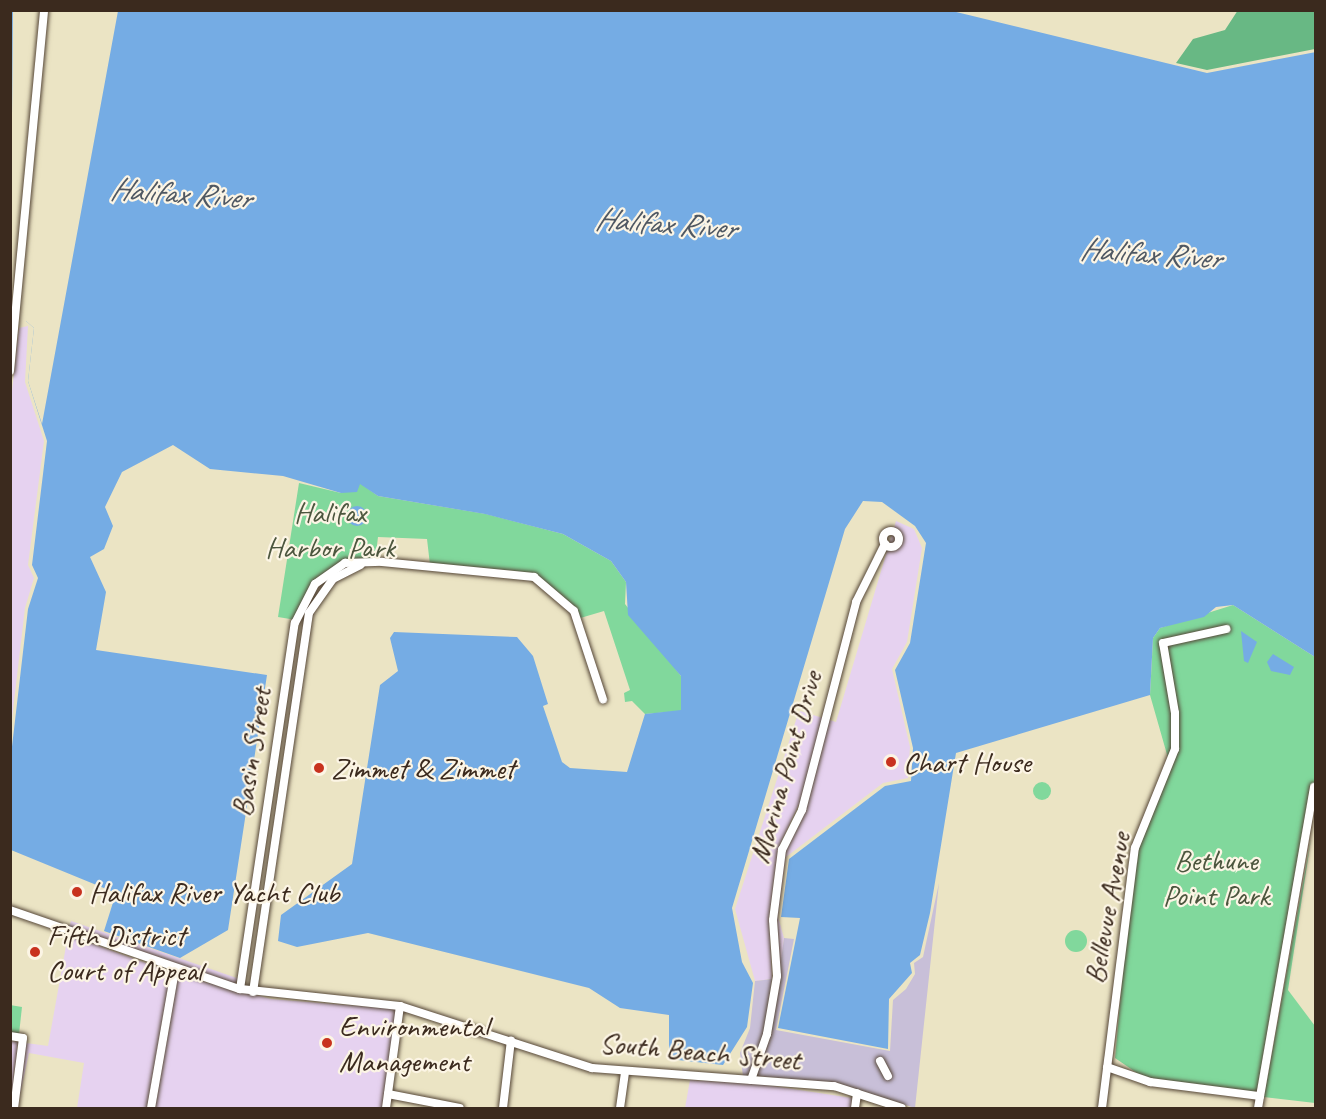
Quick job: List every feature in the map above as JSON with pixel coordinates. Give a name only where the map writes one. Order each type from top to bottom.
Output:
[{"type":"street","points":[[10,371],[44,10]]},
{"type":"street","name":"Marina Point Drive","points":[[751,1080],[767,1034],[777,976],[773,920],[782,850],[802,810],[856,602],[885,544]]},
{"type":"street","name":"Basin Street","points":[[240,989],[296,623],[315,584],[345,563],[506,570],[543,582],[574,610],[603,699]]},
{"type":"street","name":"Basin Street","points":[[253,992],[307,625],[322,589],[366,563]]},
{"type":"street","points":[[296,623],[307,625]]},
{"type":"street","name":"Bellevue Avenue","points":[[1102,1108],[1135,848],[1175,749],[1175,713],[1163,643],[1226,629]]},
{"type":"street","points":[[286,685],[297,686]]},
{"type":"street","points":[[276,748],[288,749]]},
{"type":"street","points":[[1258,1108],[1314,787]]},
{"type":"street","points":[[270,788],[282,789]]},
{"type":"street","points":[[257,876],[269,877]]},
{"type":"street","name":"South Beach Street","points":[[10,910],[175,970],[253,992],[400,1006],[625,1074],[751,1080],[857,1093],[902,1108]]},
{"type":"street","points":[[151,1108],[175,970]]},
{"type":"street","points":[[386,1108],[400,1006]]},
{"type":"street","points":[[10,1036],[22,1038],[14,1108]]},
{"type":"street","points":[[503,1108],[511,1040]]},
{"type":"street","points":[[880,1061],[888,1076]]},
{"type":"street","points":[[1107,1067],[1158,1083],[1260,1096]]},
{"type":"street","points":[[620,1108],[625,1074]]},
{"type":"street","points":[[855,1108],[857,1093]]},
{"type":"street","points":[[388,1094],[460,1108]]},
{"type":"shaded area","points":[[28,326],[25,382],[44,441],[28,565],[34,578],[25,608],[11,727],[10,409],[19,328]]},
{"type":"shaded area","points":[[896,521],[914,529],[922,548],[907,642],[892,669],[910,747],[908,778],[883,783],[786,857],[778,917],[784,938],[780,978],[776,920],[785,852],[805,811],[799,804],[778,849],[769,919],[772,979],[755,981],[735,909],[800,711],[836,722]]},
{"type":"shaded area","points":[[939,883],[915,1108],[835,1083],[755,1076],[771,1035],[784,938],[794,939],[776,1030],[890,1051],[893,1000],[906,989],[915,974],[914,963],[923,957]]},
{"type":"shaded area","points":[[71,921],[237,978],[235,985],[69,928]]},
{"type":"shaded area","points":[[68,935],[171,972],[147,1108],[77,1108],[84,1063],[29,1053],[17,1108],[26,1043],[48,1046]]},
{"type":"shaded area","points":[[178,975],[271,999],[396,1009],[382,1108],[155,1108]]},
{"type":"shaded area","points":[[772,979],[764,1033],[748,1076],[743,1076],[740,1053],[750,1028],[755,981]]},
{"type":"shaded area","points":[[10,1041],[18,1042],[11,1102]]},
{"type":"shaded area","points":[[690,1080],[761,1084],[852,1098],[851,1108],[685,1108]]},
{"type":"green space","points":[[1238,10],[1315,11],[1315,49],[1207,70],[1176,63],[1193,39],[1225,30]]},
{"type":"green space","name":"Halifax Harbor Park","points":[[299,483],[341,493],[360,483],[378,496],[486,514],[563,534],[611,561],[626,582],[625,604],[681,676],[681,711],[645,714],[632,701],[625,702],[624,693],[630,690],[604,611],[577,619],[563,596],[517,571],[430,565],[427,539],[378,537],[375,562],[345,563],[315,584],[296,620],[278,617]]},
{"type":"green space","name":"Bethune Point Park","points":[[1233,605],[1315,657],[1315,794],[1260,1096],[1150,1082],[1115,1058],[1133,863],[1170,765],[1150,695],[1153,638],[1160,628]]},
{"type":"green space","points":[[1042,782],[1048,785],[1051,791],[1048,797],[1042,800],[1036,797],[1033,791],[1036,785]]},
{"type":"green space","points":[[1311,839],[1288,990],[1315,1026],[1315,1103],[1264,1097]]},
{"type":"green space","points":[[1076,930],[1084,933],[1087,941],[1084,949],[1076,952],[1068,949],[1065,941],[1068,933]]},
{"type":"green space","points":[[10,1005],[22,1007],[19,1034],[11,1033]]},
{"type":"water","name":"Halifax River","points":[[948,10],[1207,73],[1316,52],[1315,657],[1233,605],[1216,607],[1204,617],[1160,628],[1153,638],[1150,695],[956,753],[930,913],[920,955],[910,963],[912,973],[889,999],[888,1049],[778,1028],[800,918],[781,917],[789,859],[885,786],[911,781],[913,748],[895,670],[910,643],[926,543],[915,526],[882,502],[863,501],[845,529],[732,908],[742,962],[753,983],[747,1027],[723,1065],[669,1059],[669,1015],[620,1008],[589,988],[368,933],[297,947],[278,941],[281,915],[352,864],[380,685],[398,671],[390,638],[394,632],[517,637],[533,656],[548,704],[543,706],[562,762],[570,768],[627,772],[645,714],[681,710],[681,676],[628,615],[626,582],[611,561],[563,534],[485,514],[378,496],[360,484],[357,492],[341,493],[283,476],[210,469],[173,445],[122,472],[105,507],[113,526],[104,549],[90,557],[106,592],[96,650],[267,675],[228,930],[180,958],[104,931],[116,893],[11,850],[11,755],[28,609],[38,578],[32,565],[47,441],[28,381],[34,328],[26,321],[11,320],[11,11]]},
{"type":"water","points":[[357,506],[364,509],[367,516],[364,523],[357,526],[350,523],[347,516],[350,509]]},
{"type":"water","points":[[1241,631],[1257,642],[1248,663],[1244,661]]},
{"type":"water","points":[[1273,654],[1294,667],[1290,675],[1271,671],[1267,662]]},
{"type":"pier","points":[[13,11],[118,11],[42,424],[28,381],[34,328],[26,321],[10,323]]},
{"type":"place","name":"Chart House","points":[[891,762]]},
{"type":"place","name":"Zimmet & Zimmet","points":[[319,768]]},
{"type":"place","name":"Halifax River Yacht Club","points":[[77,892]]},
{"type":"place","name":"Fifth District Court of Appeal","points":[[35,952]]},
{"type":"place","name":"Environmental Management","points":[[327,1043]]}]
